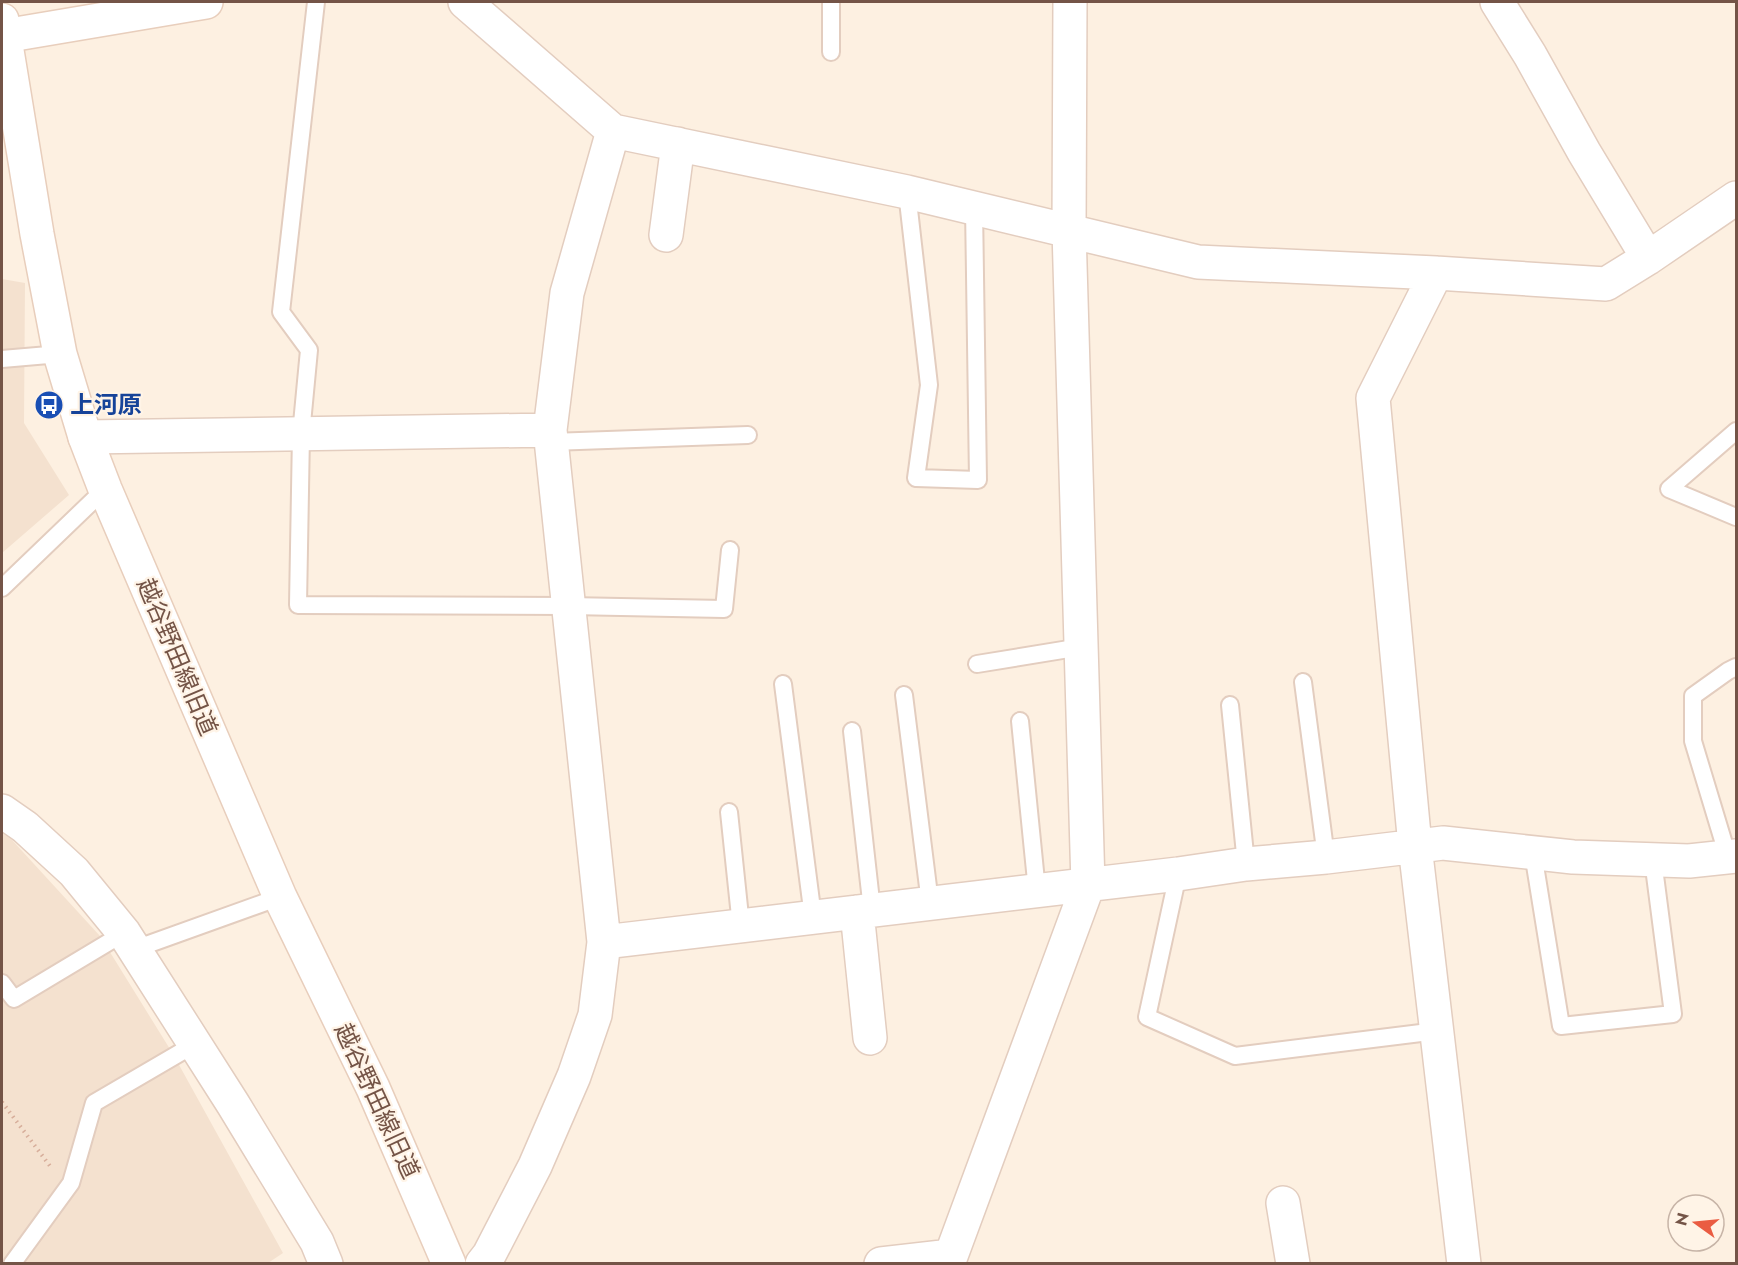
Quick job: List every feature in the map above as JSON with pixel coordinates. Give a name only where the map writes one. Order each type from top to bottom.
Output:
[{"type":"street","points":[[3,28],[206,2]]},
{"type":"street","points":[[465,2],[613,131],[908,192],[1198,262],[1436,273],[1606,284],[1737,198]]},
{"type":"street","points":[[881,1263],[949,1260],[1088,885],[1069,230],[1070,2]]},
{"type":"street","points":[[1497,2],[1648,258]]},
{"type":"street","name":"越谷野田線旧道","points":[[3,28],[37,234],[60,354],[105,489],[280,897],[373,1088],[450,1263]]},
{"type":"street","points":[[482,1263],[489,1255],[535,1166],[574,1076],[595,1015],[604,942],[550,436],[567,293],[613,131]]},
{"type":"street","points":[[666,236],[678,144]]},
{"type":"street","points":[[1436,273],[1373,398],[1415,846],[1464,1263]]},
{"type":"street","points":[[86,436],[301,434],[550,436]]},
{"type":"street","points":[[2,811],[25,827],[74,872],[130,941],[317,1242],[326,1263]]},
{"type":"street","points":[[604,942],[1246,864],[1443,843],[1573,857],[1689,861],[1732,856]]},
{"type":"street","points":[[864,911],[870,1038]]},
{"type":"street","points":[[1284,1203],[1293,1263]]},
{"type":"lane","points":[[316,2],[281,312],[309,350],[301,434],[298,605],[724,609],[730,550]]},
{"type":"lane","points":[[831,2],[831,52]]},
{"type":"lane","points":[[908,192],[929,385],[916,478],[978,480],[974,207]]},
{"type":"lane","points":[[2,360],[60,354]]},
{"type":"lane","points":[[1737,431],[1669,489],[1737,518]]},
{"type":"lane","points":[[550,436],[748,435]]},
{"type":"lane","points":[[2,588],[105,489]]},
{"type":"lane","points":[[977,664],[1081,647]]},
{"type":"lane","points":[[1732,856],[1693,741],[1693,696],[1737,667]]},
{"type":"lane","points":[[1303,682],[1326,857]]},
{"type":"lane","points":[[783,684],[813,917]]},
{"type":"lane","points":[[904,694],[930,903]]},
{"type":"lane","points":[[1230,705],[1246,864]]},
{"type":"lane","points":[[1020,721],[1037,891]]},
{"type":"lane","points":[[852,731],[864,911]]},
{"type":"lane","points":[[729,812],[741,926]]},
{"type":"lane","points":[[1533,853],[1561,1026],[1672,1014],[1653,860]]},
{"type":"lane","points":[[1178,874],[1147,1017],[1235,1056],[1437,1031]]},
{"type":"lane","points":[[2,983],[14,999],[130,941],[280,897]]},
{"type":"lane","points":[[12,1263],[71,1183],[94,1103],[195,1044]]},
{"type":"path","points":[[2,1102],[67,1188]]},
{"type":"shaded area","points":[[2,279],[25,283],[24,423],[69,495],[2,553]]},
{"type":"shaded area","points":[[2,833],[12,840],[100,936],[173,1054],[283,1253],[268,1263],[2,1263]]},
{"type":"place","name":"上河原","points":[[49,405]]}]
